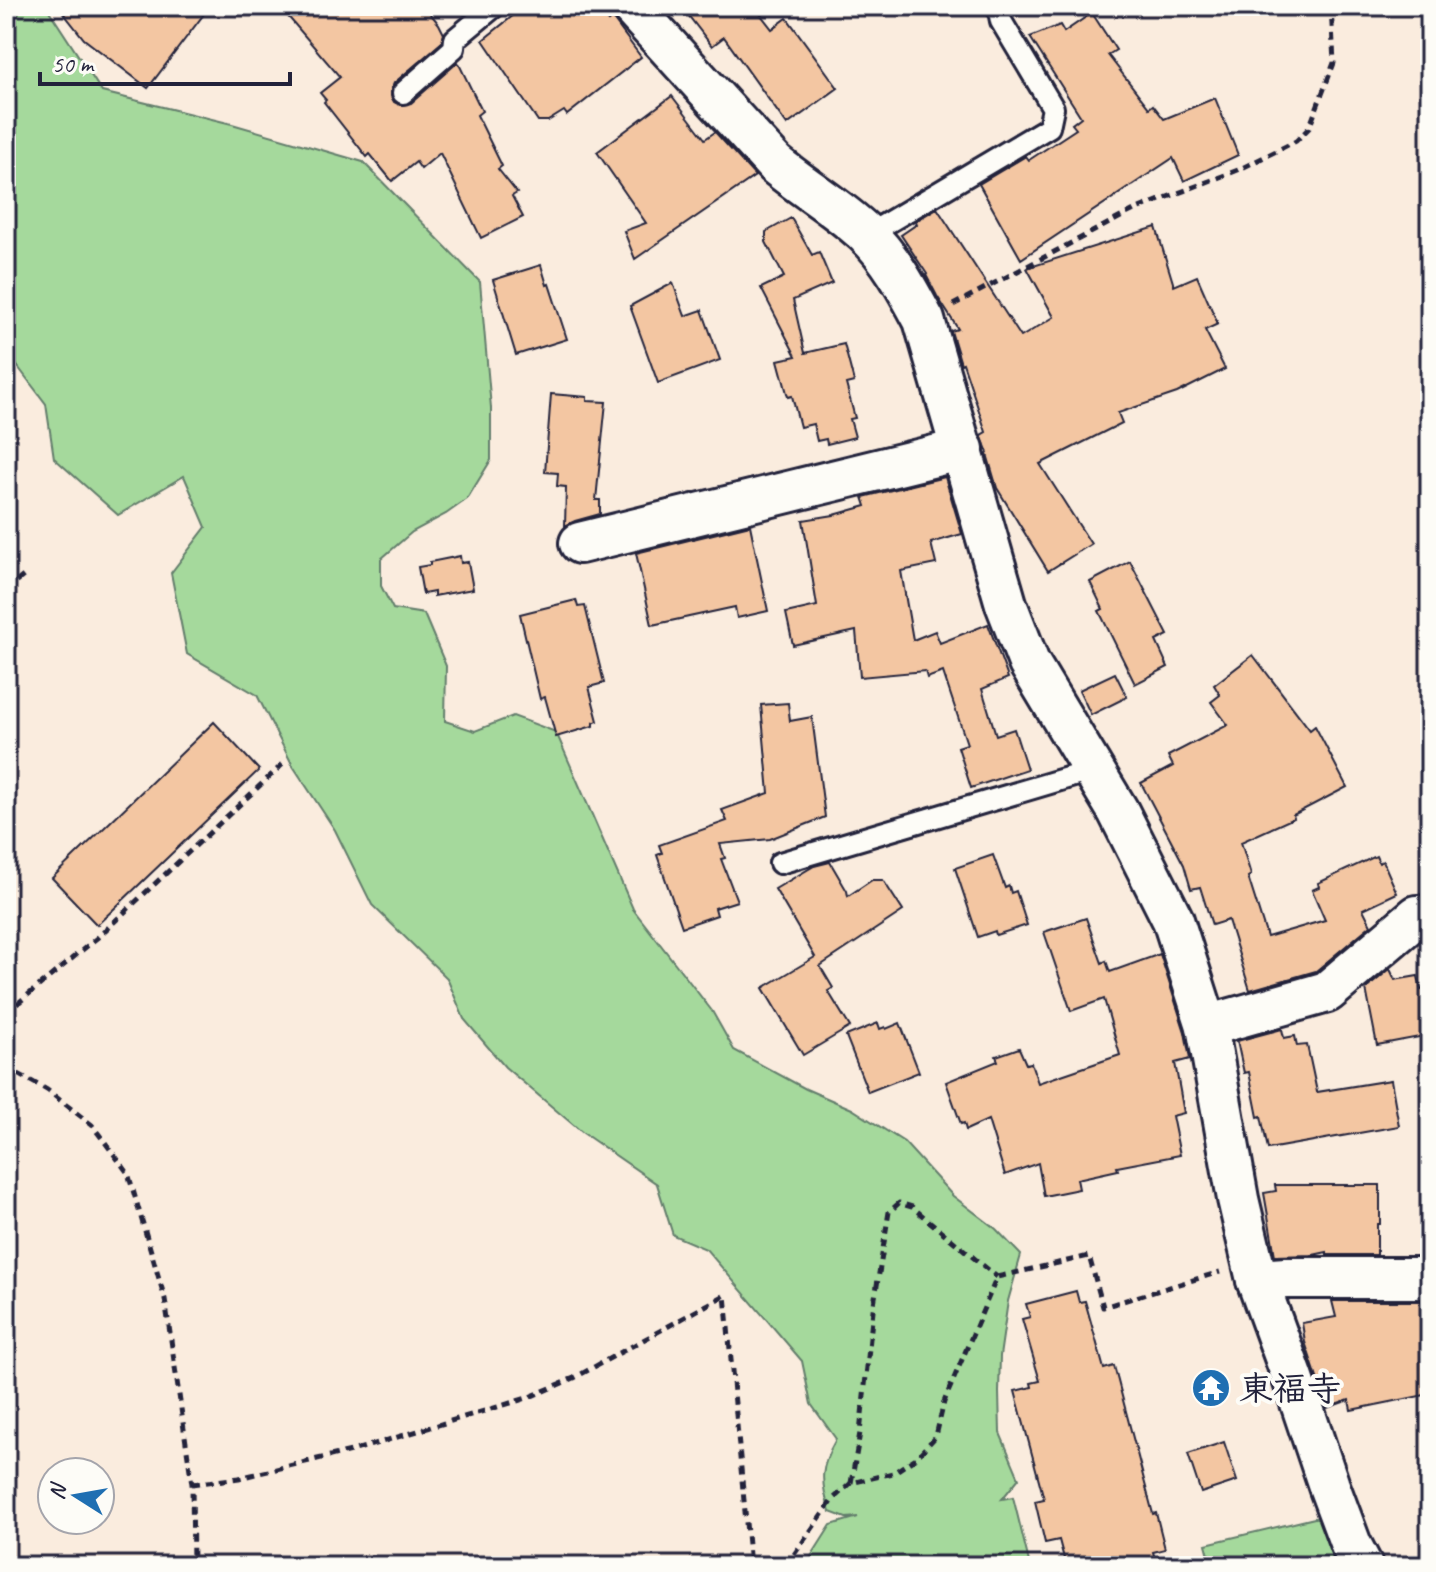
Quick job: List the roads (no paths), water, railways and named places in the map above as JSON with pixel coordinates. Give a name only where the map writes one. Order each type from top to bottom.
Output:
[{"type":"street","points":[[631,6],[775,164],[867,235],[902,280],[924,320],[1006,604],[1029,663],[1118,811],[1173,920],[1207,1026],[1238,1199],[1255,1271],[1329,1486],[1362,1566]]},
{"type":"street","points":[[580,543],[963,449]]},
{"type":"street","points":[[1207,1026],[1327,992],[1417,916]]},
{"type":"street","points":[[1255,1271],[1286,1278],[1430,1278]]},
{"type":"lane","points":[[403,93],[454,48],[455,39],[495,6]]},
{"type":"lane","points":[[867,235],[1049,127],[1053,108],[1001,21],[998,6]]},
{"type":"lane","points":[[780,863],[1094,770]]},
{"type":"place","name":"東福寺","points":[[1211,1388]]}]
